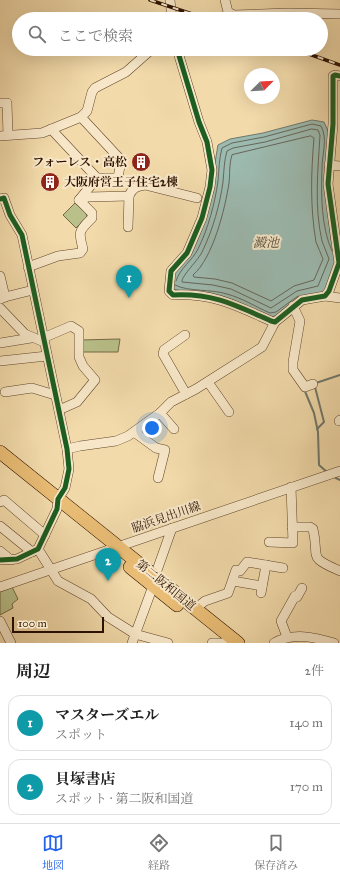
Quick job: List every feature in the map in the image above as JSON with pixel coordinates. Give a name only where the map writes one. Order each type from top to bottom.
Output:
[{"type":"highway","name":"第二阪和国道","points":[[0,452],[57,504]]},
{"type":"highway","name":"第二阪和国道","points":[[0,464],[57,504],[154,581],[223,643]]},
{"type":"highway","name":"第二阪和国道","points":[[154,581],[195,609],[238,643]]},
{"type":"street","points":[[170,0],[171,12]]},
{"type":"street","points":[[225,0],[228,12]]},
{"type":"street","points":[[328,14],[340,14]]},
{"type":"street","points":[[0,103],[7,104],[4,136],[42,133],[81,117],[87,111],[92,92],[95,88],[126,72],[144,56]]},
{"type":"street","points":[[179,56],[198,122],[207,142],[212,170],[210,187],[202,218],[187,253],[171,271],[169,291],[173,295],[210,296],[221,299],[275,322]]},
{"type":"street","points":[[325,296],[329,291],[339,263],[329,198],[329,165],[336,136],[336,104],[333,76],[340,76]]},
{"type":"street","points":[[51,129],[97,178],[118,178],[121,160],[81,117]]},
{"type":"street","points":[[329,165],[340,166]]},
{"type":"street","points":[[79,200],[97,178]]},
{"type":"street","points":[[125,226],[126,196],[138,186],[146,185],[196,198]]},
{"type":"street","points":[[79,200],[88,197],[126,196]]},
{"type":"street","points":[[0,199],[4,198],[10,215],[22,235],[67,449],[69,469],[64,488],[45,535],[35,551],[17,559],[0,560]]},
{"type":"street","points":[[28,267],[58,256],[80,252],[83,249],[79,234],[80,229],[92,218],[92,213],[79,200]]},
{"type":"street","points":[[0,276],[2,298],[33,290]]},
{"type":"street","points":[[67,449],[116,441],[134,432],[160,413],[171,402],[208,382],[221,372],[262,347],[275,322],[302,300],[325,296],[340,298]]},
{"type":"street","points":[[293,306],[300,321],[293,370],[305,386],[313,384]]},
{"type":"street","points":[[0,308],[25,334],[31,338]]},
{"type":"street","points":[[0,342],[31,338],[43,340],[71,326],[78,331],[79,357],[83,366],[95,380],[77,402],[59,410]]},
{"type":"street","points":[[185,335],[164,350],[163,354],[186,394]]},
{"type":"street","points":[[0,361],[47,356]]},
{"type":"street","points":[[208,382],[229,412]]},
{"type":"street","points":[[6,392],[32,388],[55,395]]},
{"type":"street","points":[[160,413],[174,429]]},
{"type":"street","points":[[134,432],[156,448],[165,450],[158,478]]},
{"type":"street","name":"脇浜見出川線","points":[[0,587],[49,569],[334,473]]},
{"type":"street","points":[[269,542],[293,543],[291,488]]},
{"type":"street","points":[[0,502],[4,500],[45,535]]},
{"type":"street","points":[[0,526],[35,551],[58,581],[91,599],[131,640]]},
{"type":"street","points":[[292,527],[313,528],[316,557],[320,563],[340,571]]},
{"type":"street","points":[[131,640],[154,581],[172,528]]},
{"type":"street","points":[[0,551],[11,560]]},
{"type":"street","points":[[195,609],[205,601],[228,593],[236,570],[240,571],[247,562],[283,568]]},
{"type":"street","points":[[233,580],[261,590],[266,565]]},
{"type":"street","points":[[287,638],[281,621],[295,596],[297,597],[302,588]]},
{"type":"street","points":[[0,621],[11,643]]},
{"type":"street","points":[[131,640],[146,637],[168,643]]},
{"type":"street","points":[[274,643],[287,638],[312,637],[334,643]]},
{"type":"street","points":[[212,643],[223,643]]},
{"type":"green space","points":[[75,203],[86,213],[87,217],[76,228],[63,215]]},
{"type":"green space","points":[[120,339],[118,352],[83,352],[81,340]]},
{"type":"green space","points":[[12,587],[18,599],[12,604],[13,608],[0,615],[0,592]]},
{"type":"water","name":"澱池","points":[[312,120],[324,122],[329,133],[328,213],[331,240],[338,258],[326,290],[277,316],[270,317],[236,301],[221,296],[209,293],[173,289],[174,274],[186,261],[196,245],[202,227],[218,145],[230,139],[263,133]]},
{"type":"waterway","points":[[316,383],[340,375]]},
{"type":"waterway","points":[[315,387],[324,422],[317,429]]},
{"type":"waterway","points":[[304,389],[314,413],[318,432],[319,465],[327,472]]},
{"type":"waterway","points":[[334,477],[340,480]]},
{"type":"railway","points":[[150,0],[186,12]]},
{"type":"railway","points":[[315,56],[340,65]]},
{"type":"cycle path","points":[[179,56],[199,122],[207,142],[212,170],[210,187],[202,218],[187,253],[171,271],[169,291],[173,295],[200,296],[224,301],[275,322],[302,300],[325,296],[329,291],[339,263],[328,184],[333,124],[333,76],[340,76]]},
{"type":"cycle path","points":[[0,199],[4,198],[10,215],[22,235],[67,449],[69,469],[65,488],[58,499],[57,509],[38,549],[17,559],[0,560]]},
{"type":"place","name":"フォーレス・高松","points":[[141,162]]},
{"type":"place","name":"大阪府営王子住宅2棟","points":[[50,182]]},
{"type":"place","name":"マスターズエル","points":[[129,298]]},
{"type":"place","name":"貝塚書店","points":[[108,581]]}]
